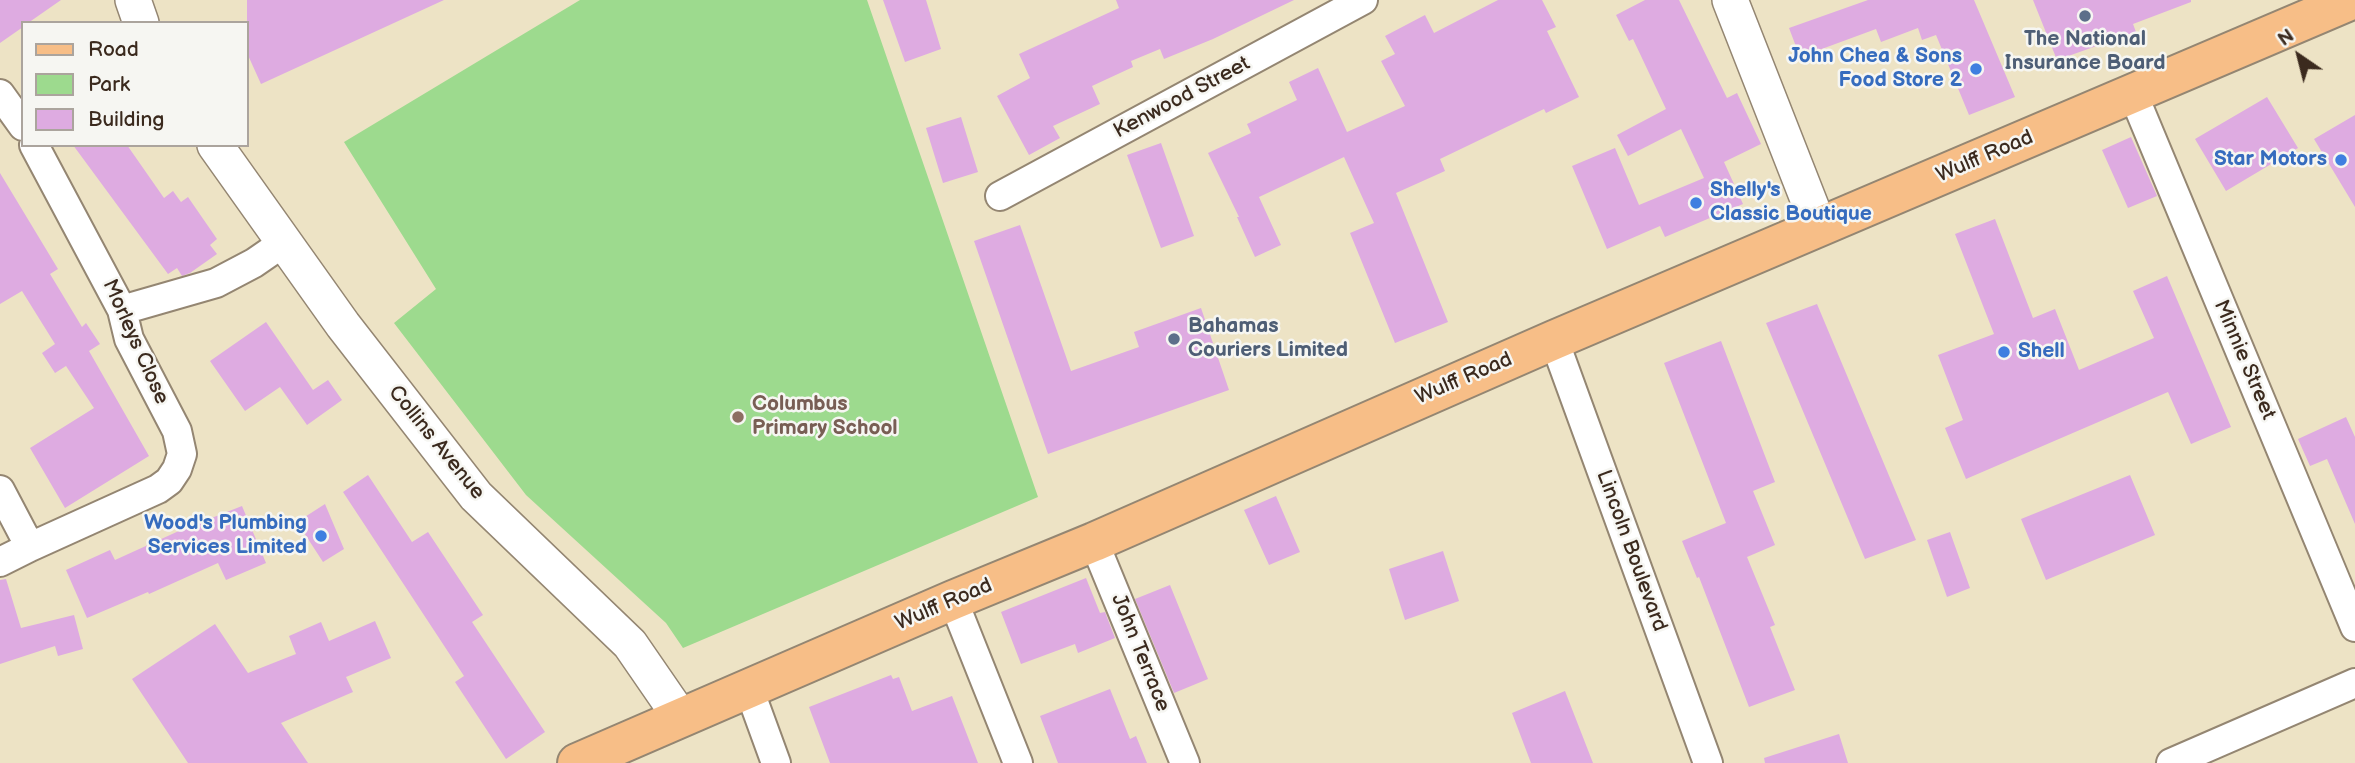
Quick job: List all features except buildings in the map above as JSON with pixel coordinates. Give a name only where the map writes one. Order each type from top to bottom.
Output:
[{"type":"main road","name":"Wulff Road","points":[[577,763],[1094,542],[1554,340],[2352,0]]},
{"type":"street","points":[[133,0],[140,21]]},
{"type":"street","name":"Kenwood Street","points":[[1000,196],[1363,0]]},
{"type":"street","points":[[1730,0],[1819,228]]},
{"type":"street","points":[[0,94],[21,123]]},
{"type":"street","name":"Minnie Street","points":[[2133,94],[2355,627]]},
{"type":"street","name":"Morleys Close","points":[[0,562],[158,489],[169,481],[177,469],[182,446],[177,431],[134,351],[122,310],[35,147]]},
{"type":"street","name":"Collins Avenue","points":[[216,147],[343,325],[475,496],[630,644],[681,718]]},
{"type":"street","points":[[122,310],[215,283],[254,263],[283,243]]},
{"type":"street","name":"Lincoln Boulevard","points":[[1554,340],[1708,763]]},
{"type":"street","points":[[0,490],[30,547]]},
{"type":"street","name":"John Terrace","points":[[1094,542],[1185,763]]},
{"type":"street","points":[[953,600],[1018,763]]},
{"type":"street","points":[[2171,763],[2355,683]]},
{"type":"street","points":[[749,689],[776,763]]},
{"type":"green space","name":"Columbus Primary School","points":[[580,0],[867,0],[1038,497],[683,648],[666,623],[526,495],[394,323],[436,289],[344,142]]},
{"type":"place","name":"The National Insurance Board","points":[[2085,16]]},
{"type":"place","name":"John Chea & Sons Food Store 2","points":[[1976,69]]},
{"type":"place","name":"Star Motors","points":[[2341,160]]},
{"type":"place","name":"Shelly's Classic Boutique","points":[[1696,203]]},
{"type":"place","name":"Bahamas Couriers Limited","points":[[1174,339]]},
{"type":"place","name":"Shell","points":[[2004,352]]},
{"type":"place","name":"Columbus Primary School","points":[[738,417]]},
{"type":"place","name":"Wood's Plumbing Services Limited","points":[[321,536]]}]
